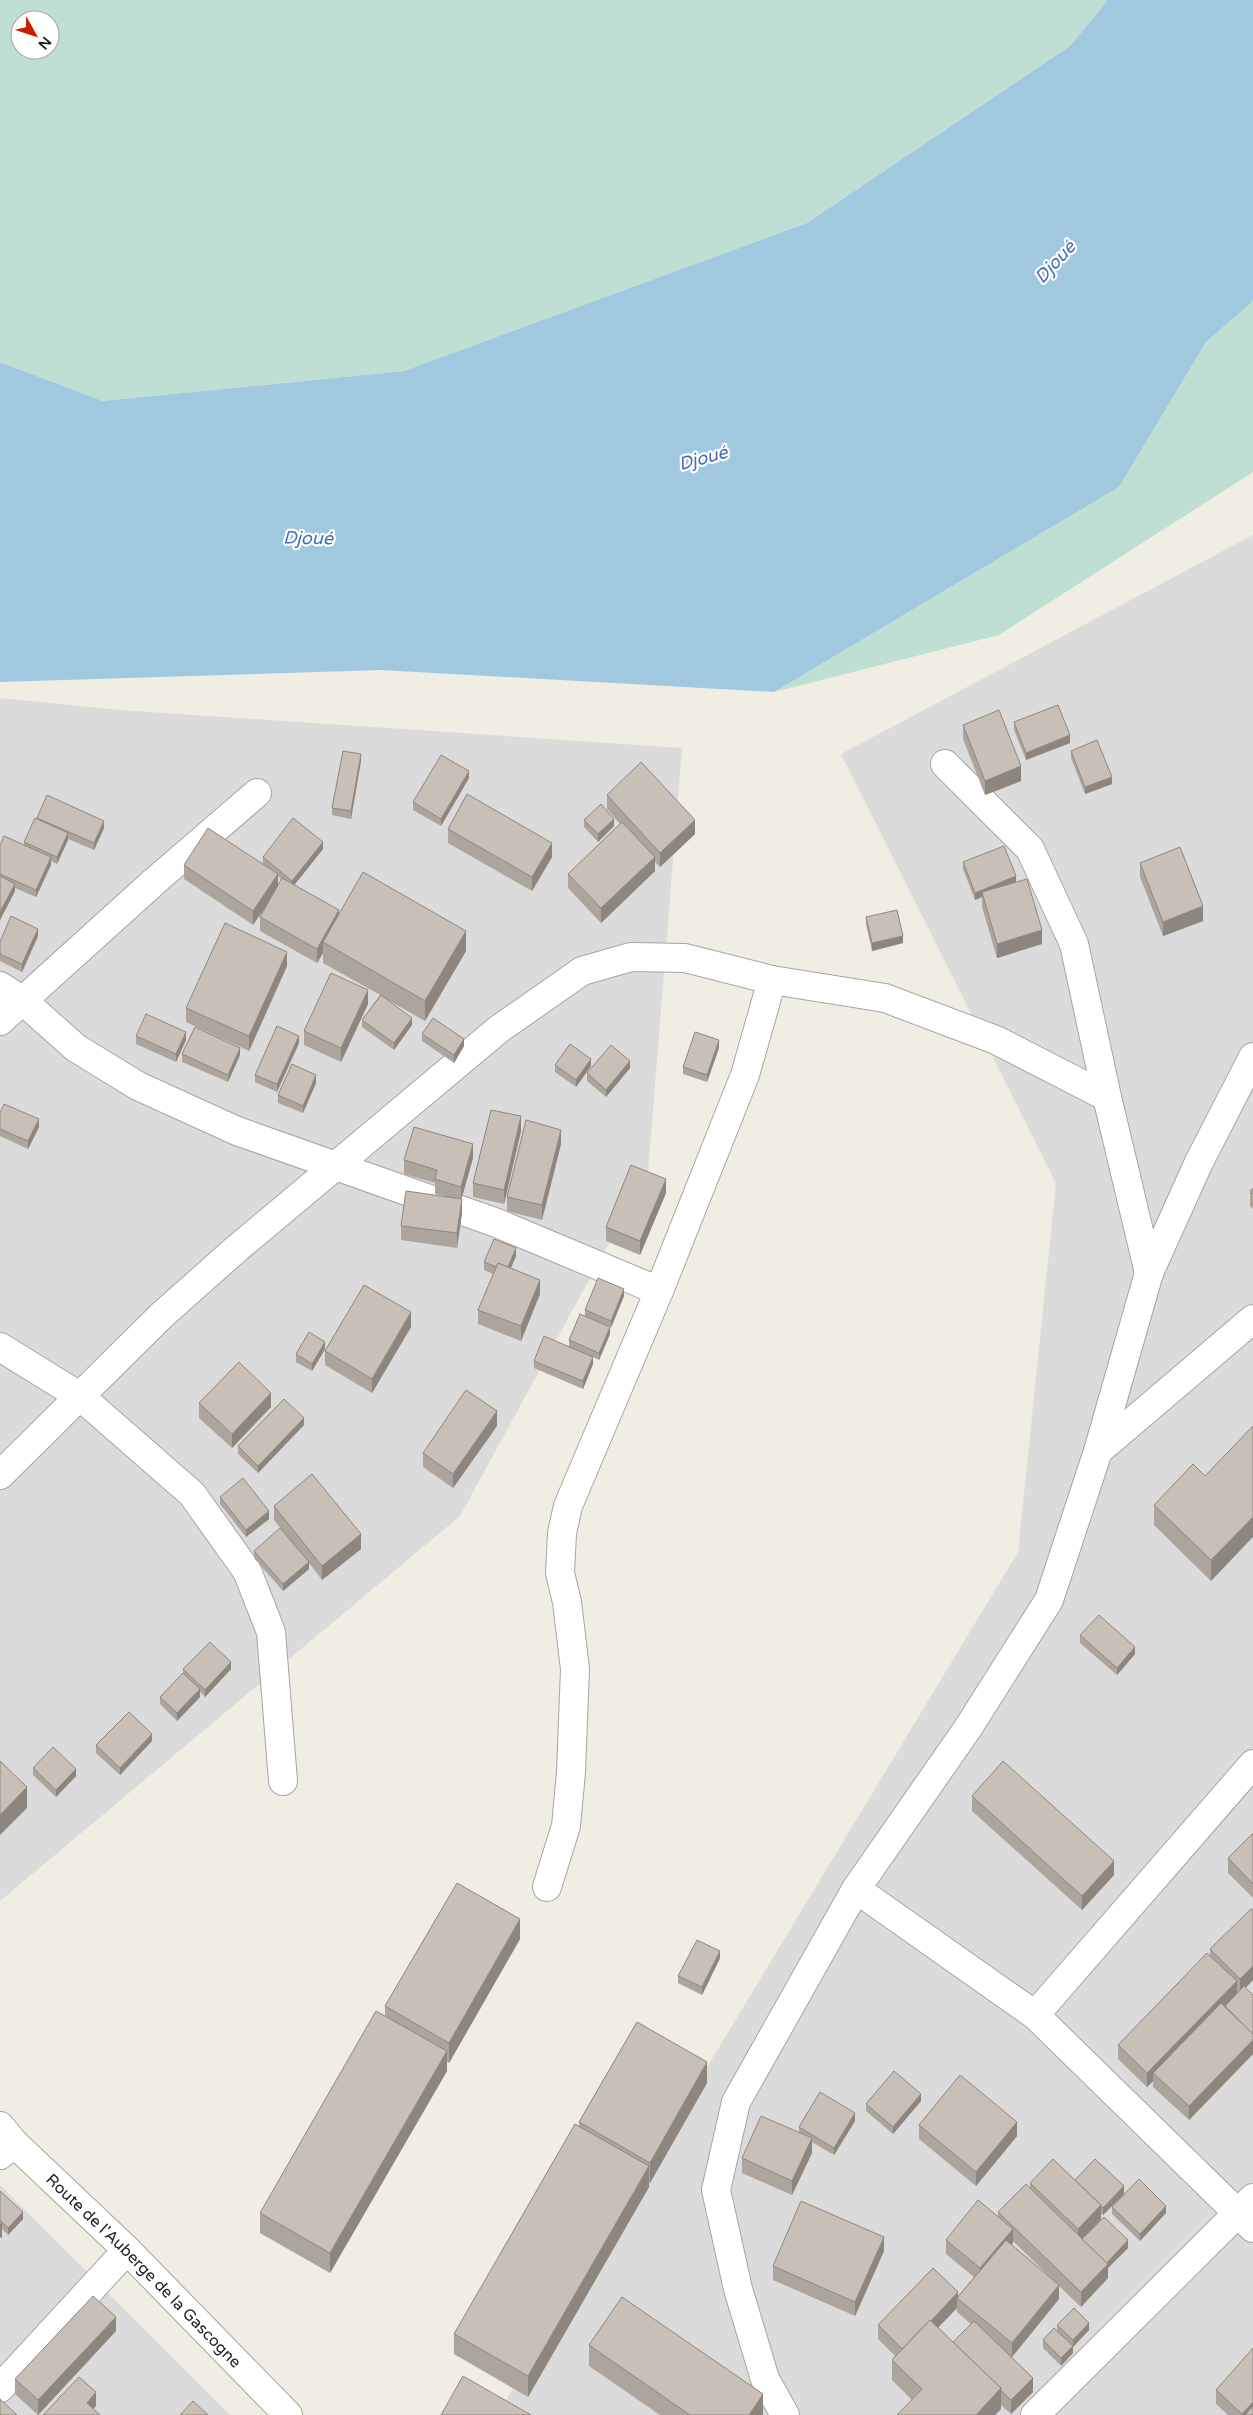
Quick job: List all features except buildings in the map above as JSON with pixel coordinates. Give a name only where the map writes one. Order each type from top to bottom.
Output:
[{"type":"street","points":[[945,764],[1030,849],[1074,944],[1107,1097],[1149,1273]]},
{"type":"street","points":[[0,1020],[11,993],[156,880],[258,793]]},
{"type":"street","points":[[0,1475],[162,1315],[334,1167],[500,1029],[582,971],[631,957],[685,958],[772,980],[884,998],[996,1040],[1107,1097]]},
{"type":"street","points":[[547,1887],[566,1826],[571,1772],[575,1669],[567,1602],[560,1573],[562,1533],[568,1506],[659,1291],[745,1075],[772,980]]},
{"type":"street","points":[[11,993],[76,1048],[138,1086],[237,1131],[334,1167],[497,1223],[659,1291]]},
{"type":"street","points":[[785,2415],[765,2379],[738,2289],[716,2190],[736,2102],[856,1889],[968,1728],[1049,1600],[1098,1451],[1149,1273],[1198,1162],[1253,1056]]},
{"type":"street","points":[[1098,1451],[1253,1319]]},
{"type":"street","points":[[0,1347],[81,1397],[192,1494],[247,1571],[271,1632],[283,1781]]},
{"type":"street","points":[[1035,2015],[1253,1764]]},
{"type":"street","points":[[856,1889],[1035,2015],[1248,2213],[1035,2415]]},
{"type":"street","name":"Route de l'Auberge de la Gascogne","points":[[5,2141],[127,2250],[288,2415]]},
{"type":"street","points":[[0,2388],[127,2250]]},
{"type":"shaded area","points":[[0,0],[1108,0],[1070,46],[807,223],[404,371],[101,401],[0,362]]},
{"type":"shaded area","points":[[1253,301],[1253,472],[999,635],[774,692],[1119,487],[1206,342]]},
{"type":"shaded area","points":[[1253,535],[1253,2415],[497,2415],[1018,1552],[1056,1183],[841,754]]},
{"type":"shaded area","points":[[0,698],[120,710],[682,748],[648,1172],[460,1516],[0,1901]]},
{"type":"shaded area","points":[[0,2185],[230,2415],[0,2415]]},
{"type":"water","name":"Djoué","points":[[1108,0],[1253,0],[1253,301],[1206,342],[1119,487],[774,692],[381,670],[0,682],[0,362],[102,401],[404,371],[807,223],[1070,46]]}]
